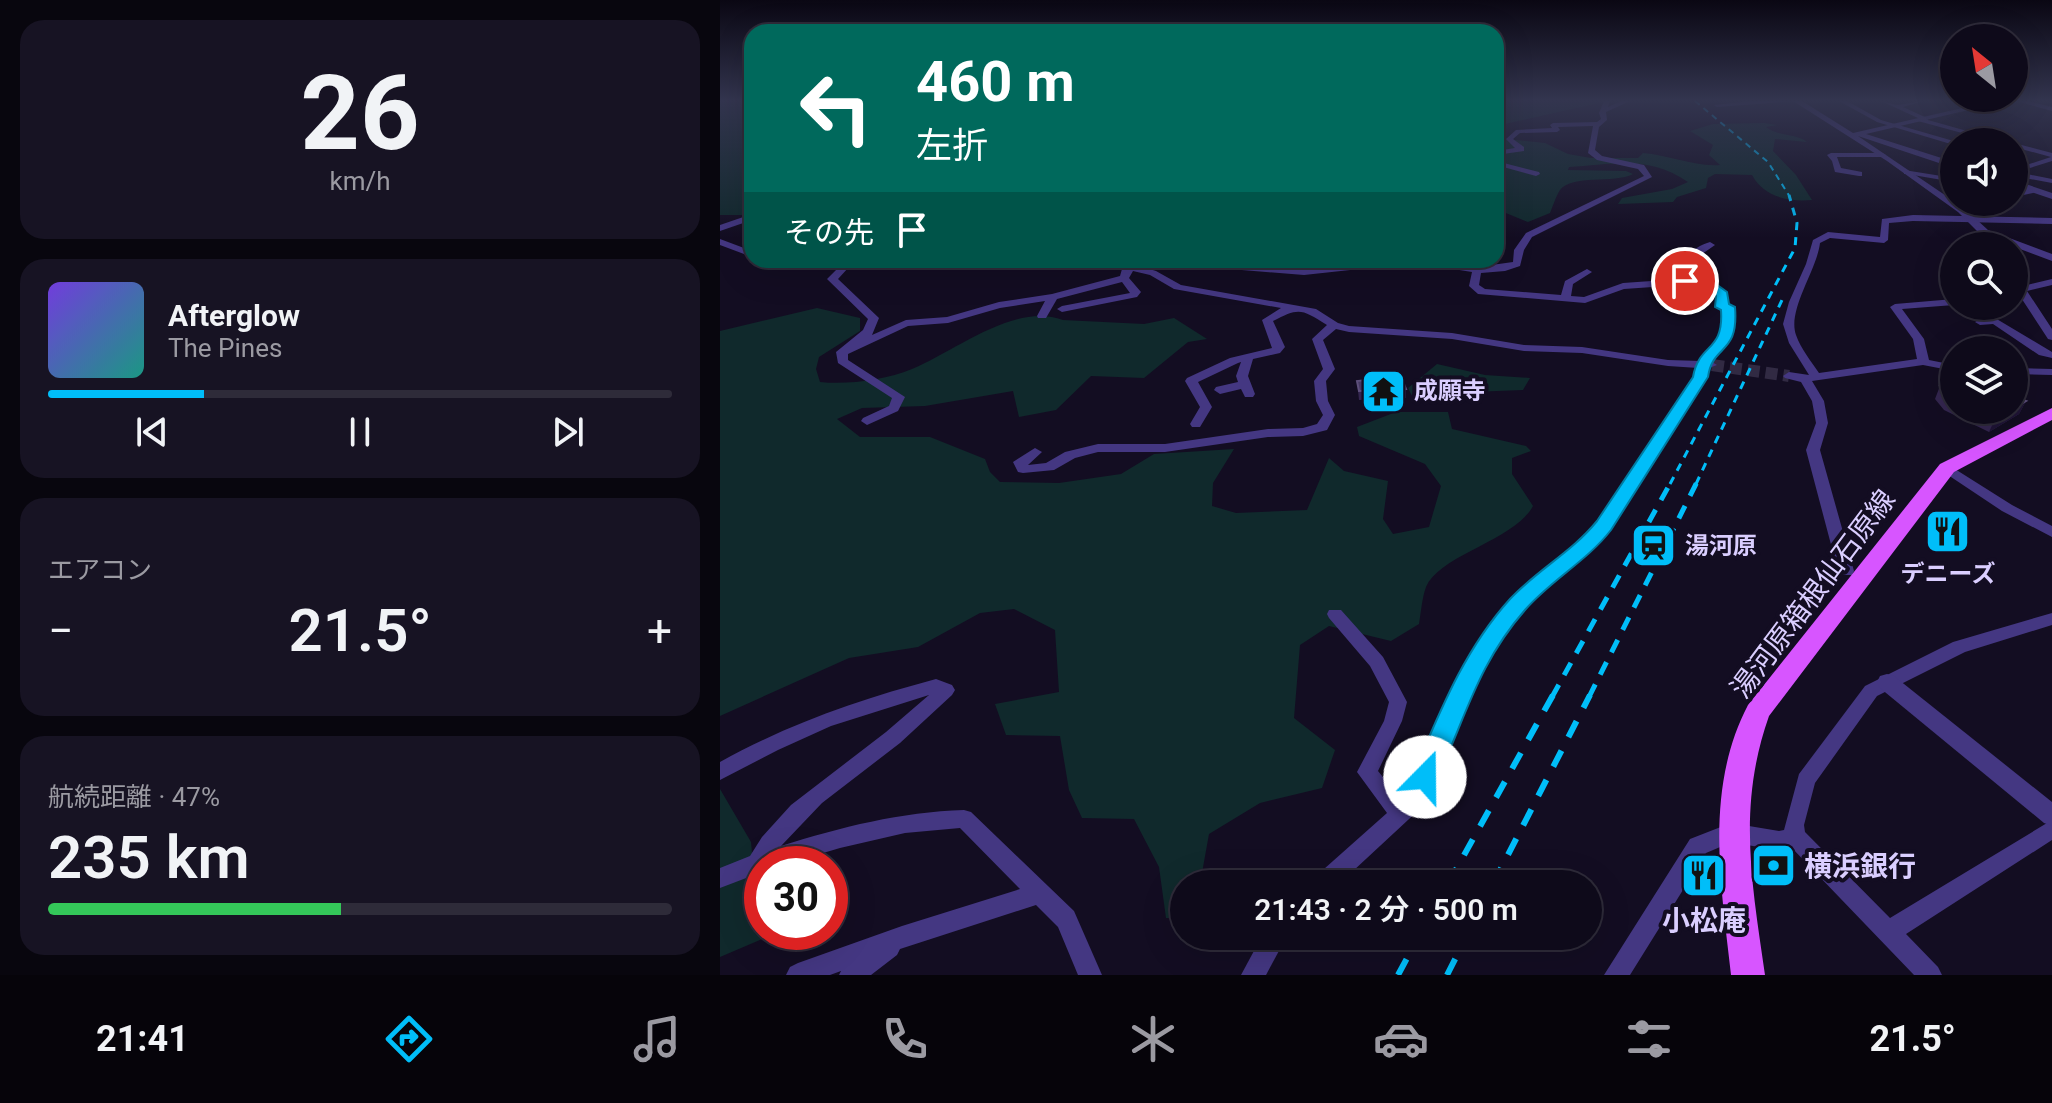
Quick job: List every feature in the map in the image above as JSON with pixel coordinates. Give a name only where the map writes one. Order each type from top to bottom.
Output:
[{"type":"main road","name":"湯河原箱根仙石原線","points":[[1748,975],[1731,832],[1736,769],[1757,712],[1947,468],[2052,413]]},
{"type":"street","points":[[1504,152],[1521,149],[1518,146]]},
{"type":"street","points":[[1468,268],[1505,268],[1517,264],[1519,250],[1529,235],[1645,181],[1647,174],[1641,167],[1600,158],[1591,151],[1592,146]]},
{"type":"street","points":[[1871,146],[1984,232]]},
{"type":"street","points":[[1895,146],[1940,161]]},
{"type":"street","points":[[2028,149],[2052,157]]},
{"type":"street","points":[[1859,174],[1838,170],[1831,155],[1882,155]]},
{"type":"street","points":[[2028,167],[2052,157]]},
{"type":"street","points":[[2028,162],[2052,168]]},
{"type":"street","points":[[1504,165],[1536,174]]},
{"type":"street","points":[[1907,172],[1940,178]]},
{"type":"street","points":[[2028,175],[2052,181]]},
{"type":"street","points":[[2028,188],[2052,196]]},
{"type":"street","points":[[2028,192],[2034,190]]},
{"type":"street","points":[[1846,571],[1813,450],[1822,423],[1818,401],[1788,331],[1788,318],[1816,254],[1816,242],[1828,235],[1884,240],[1885,221],[1913,218],[2052,221]]},
{"type":"street","points":[[720,228],[744,220]]},
{"type":"street","points":[[720,242],[744,251]]},
{"type":"street","points":[[1685,281],[1685,266],[1700,248],[1710,245]]},
{"type":"street","points":[[2033,251],[2052,246]]},
{"type":"street","points":[[2028,249],[2052,258]]},
{"type":"street","points":[[842,268],[834,273],[832,279],[874,318],[868,332],[842,352]]},
{"type":"street","points":[[1124,278],[1126,270],[1131,268]]},
{"type":"street","points":[[1136,268],[1162,275],[1178,287],[1312,311],[1334,325],[1371,332],[1452,336],[1524,348],[1582,350],[1668,363],[1707,364]]},
{"type":"street","points":[[1147,271],[1150,268]]},
{"type":"street","points":[[1255,268],[1304,272],[1341,268]]},
{"type":"street","points":[[1339,870],[1415,801],[1467,674],[1518,604],[1553,571],[1588,546],[1730,330],[1728,307],[1722,310],[1723,295],[1705,282],[1623,286],[1585,300],[1565,300],[1482,292],[1474,286],[1477,270]]},
{"type":"street","points":[[1565,300],[1568,283],[1587,272]]},
{"type":"street","points":[[842,352],[906,323],[948,320],[999,305],[1053,297],[1124,278]]},
{"type":"street","points":[[1062,309],[1133,295],[1136,292],[1124,278]]},
{"type":"street","points":[[2028,289],[2052,282]]},
{"type":"street","points":[[1042,316],[1053,297]]},
{"type":"street","points":[[2028,301],[2052,337]]},
{"type":"street","points":[[1923,362],[1923,351],[1917,336],[1895,307],[1940,303]]},
{"type":"street","points":[[1196,424],[1206,407],[1191,381],[1234,360],[1276,351],[1279,347],[1267,320],[1291,307]]},
{"type":"street","points":[[2038,313],[2052,318]]},
{"type":"street","points":[[1980,322],[1995,321],[2043,353],[2052,355]]},
{"type":"street","points":[[1035,452],[1020,462],[1023,469],[1049,467],[1070,455],[1098,448],[1165,448],[1268,433],[1303,432],[1322,427],[1329,415],[1322,401],[1320,381],[1329,369],[1317,339],[1334,325]]},
{"type":"street","points":[[842,352],[842,361],[866,376],[871,384],[899,397],[894,408],[867,421]]},
{"type":"street","points":[[1220,390],[1247,389],[1242,376],[1248,357]]},
{"type":"street","points":[[1789,376],[1861,372],[1923,362],[1940,365]]},
{"type":"street","points":[[2028,371],[2052,372]]},
{"type":"street","points":[[1947,468],[2007,508],[2052,532]]},
{"type":"street","points":[[1335,614],[1377,662],[1398,702],[1393,721],[1367,772],[1401,815]]},
{"type":"street","points":[[1930,975],[1795,836],[1794,825],[1806,780],[1871,691],[1959,647],[2052,619]]},
{"type":"street","points":[[1887,682],[2052,816]]},
{"type":"street","points":[[720,772],[770,743],[846,713],[936,686],[946,690],[888,742],[805,805],[766,846]]},
{"type":"street","points":[[819,846],[907,825],[964,819],[1066,919],[1090,975]]},
{"type":"street","points":[[1888,932],[2052,829]]},
{"type":"street","points":[[1616,975],[1698,846],[1731,832],[1779,841],[1795,836]]},
{"type":"street","points":[[720,878],[744,869]]},
{"type":"street","points":[[798,975],[902,937],[1038,894]]},
{"type":"street","points":[[851,975],[902,937]]},
{"type":"street","points":[[1253,975],[1267,950]]},
{"type":"green space","points":[[720,146],[744,146],[744,215],[720,215]]},
{"type":"green space","points":[[1504,146],[1552,146],[1568,154],[1591,158],[1638,158],[1643,153],[1720,165],[1709,155],[1712,146],[1774,146],[1773,151],[1796,175],[1812,200],[1794,200],[1770,193],[1752,175],[1715,174],[1708,178],[1706,188],[1677,197],[1673,202],[1618,204],[1622,198],[1672,189],[1688,182],[1659,168],[1616,163],[1569,167],[1568,170],[1626,171],[1633,174],[1566,185],[1560,190],[1550,213],[1528,222],[1504,212]]},
{"type":"green space","points":[[817,308],[860,318],[860,331],[819,357],[816,369],[820,382],[842,383],[901,373],[986,331],[1025,318],[1044,316],[1063,320],[1144,324],[1174,318],[1207,339],[1188,342],[1144,378],[1091,376],[1056,410],[1019,417],[1013,391],[925,406],[862,408],[837,419],[860,437],[930,437],[985,459],[990,472],[1000,482],[1059,483],[1121,474],[1154,454],[1234,449],[1213,483],[1212,506],[1236,513],[1307,510],[1329,458],[1344,471],[1388,481],[1383,519],[1393,534],[1429,527],[1441,486],[1425,464],[1359,436],[1357,427],[1396,412],[1448,412],[1452,429],[1526,446],[1531,451],[1512,458],[1512,474],[1533,506],[1511,528],[1461,556],[1434,576],[1426,587],[1419,624],[1391,641],[1329,626],[1300,645],[1294,718],[1335,750],[1322,788],[1260,803],[1209,834],[1203,870],[1170,870],[1170,918],[1166,918],[1159,867],[1134,819],[1082,818],[1069,790],[1060,736],[1006,735],[995,704],[1059,692],[1055,630],[1014,609],[980,613],[918,647],[849,658],[720,716],[720,331]]},
{"type":"green space","points":[[1437,364],[1485,375],[1530,378],[1523,390],[1471,392],[1435,402],[1414,400],[1408,388]]},
{"type":"green space","points":[[720,789],[751,846],[744,846],[744,947],[720,957]]},
{"type":"building","points":[[1401,376],[1406,389],[1359,391],[1357,381]]},
{"type":"tunnel","points":[[1712,365],[1789,376]]},
{"type":"railway","points":[[1749,146],[1768,162],[1789,196]]},
{"type":"railway","points":[[1670,484],[1795,248],[1797,223],[1789,196]]},
{"type":"railway","points":[[1696,484],[1782,300]]},
{"type":"railway","points":[[1552,697],[1671,482]]},
{"type":"railway","points":[[1589,697],[1696,484]]},
{"type":"railway","points":[[1456,870],[1553,695]]},
{"type":"railway","points":[[1500,870],[1590,695]]},
{"type":"railway","points":[[1398,975],[1411,950]]},
{"type":"railway","points":[[1447,975],[1460,950]]},
{"type":"place","name":"成願寺","points":[[1383,391]]},
{"type":"place","name":"デニーズ","points":[[1948,532]]},
{"type":"place","name":"湯河原","points":[[1654,546]]},
{"type":"place","name":"横浜銀行","points":[[1773,866]]},
{"type":"place","name":"小松庵","points":[[1704,876]]},
{"type":"route","points":[[1425,777],[1467,674],[1490,640],[1518,604],[1553,571],[1588,546],[1701,377],[1703,364],[1726,338],[1730,330],[1728,307],[1722,307],[1723,295],[1705,282],[1685,281]]}]
